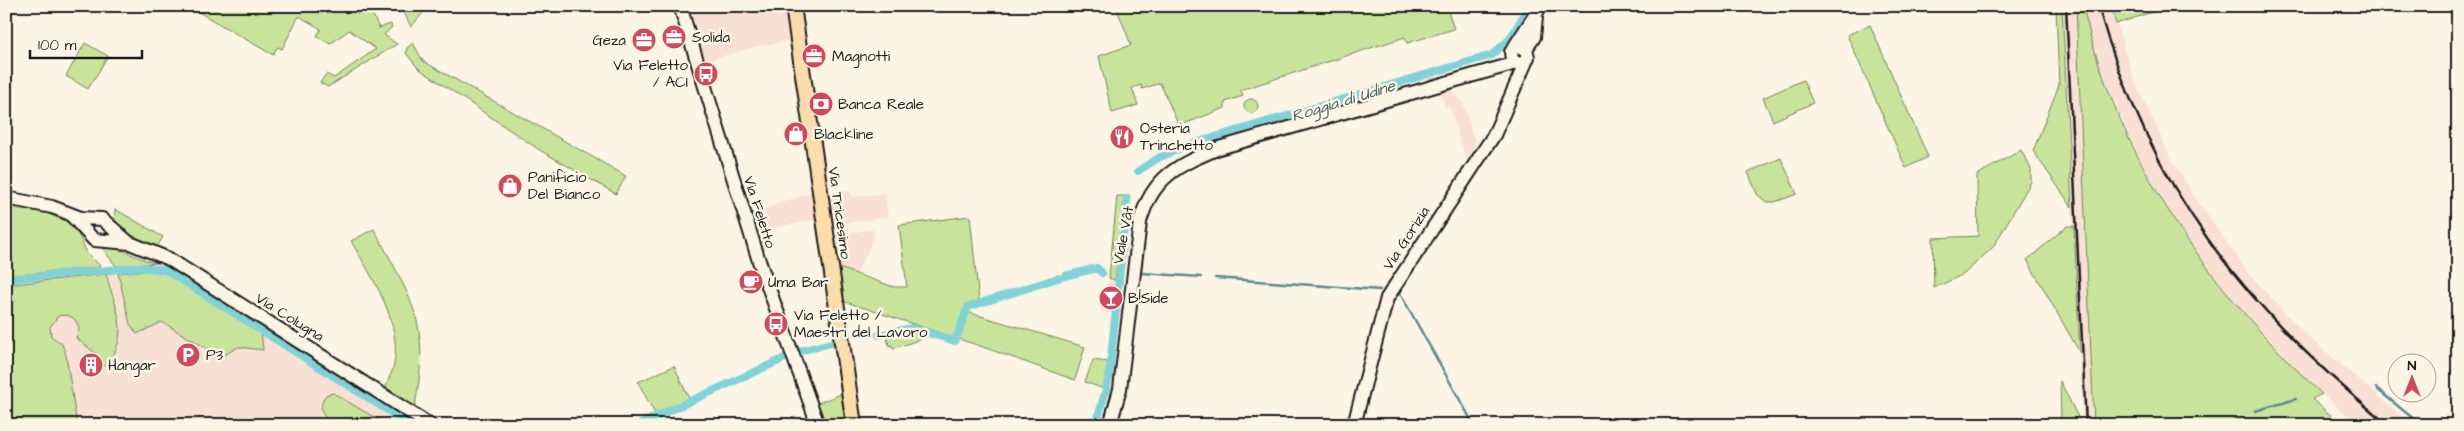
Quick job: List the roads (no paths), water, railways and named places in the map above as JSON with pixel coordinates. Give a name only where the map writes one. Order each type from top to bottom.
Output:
[{"type":"main road","name":"Via Tricesimo","points":[[794,6],[854,425]]},
{"type":"street","name":"Via Feletto","points":[[680,6],[717,133],[818,425]]},
{"type":"street","name":"Viale Vât","points":[[1110,425],[1120,389],[1136,242],[1148,197],[1156,185],[1172,172],[1195,158],[1219,148],[1479,74],[1519,56],[1539,10]]},
{"type":"street","name":"Via Gorizia","points":[[1354,425],[1387,298],[1494,135],[1516,82],[1519,56]]},
{"type":"street","points":[[6,198],[44,205],[71,215],[102,219],[108,225],[109,234],[102,240],[92,239],[87,231],[71,215]]},
{"type":"street","points":[[87,231],[90,222],[95,218]]},
{"type":"street","name":"Via Colugna","points":[[108,225],[130,243],[169,259],[430,425]]},
{"type":"street","name":"Via Colugna","points":[[102,240],[130,243]]},
{"type":"waterway","name":"Roggia di Udine","points":[[1138,171],[1160,157],[1185,146],[1492,55],[1510,39],[1529,6]]},
{"type":"waterway","name":"Roggia di Udine","points":[[1096,425],[1109,378],[1127,199]]},
{"type":"waterway","points":[[6,281],[142,267],[166,270],[411,425]]},
{"type":"waterway","points":[[1065,276],[1097,268],[1102,273]]},
{"type":"waterway","points":[[1142,273],[1201,277]]},
{"type":"waterway","points":[[879,335],[912,328],[955,341],[968,307],[1058,278]]},
{"type":"waterway","points":[[1215,278],[1380,290]]},
{"type":"waterway","points":[[1398,294],[1401,295],[1474,425]]},
{"type":"waterway","points":[[800,351],[835,342]]},
{"type":"waterway","points":[[638,425],[785,358]]},
{"type":"waterway","points":[[2376,388],[2421,425]]},
{"type":"waterway","points":[[2255,411],[2296,399]]},
{"type":"railway","points":[[2066,6],[2086,425]]},
{"type":"railway","points":[[2098,6],[2119,71],[2145,132],[2174,187],[2208,240],[2246,289],[2289,335],[2336,381],[2388,425]]},
{"type":"place","name":"Solida","points":[[674,37]]},
{"type":"place","name":"Geza","points":[[644,40]]},
{"type":"place","name":"Magnotti","points":[[814,56]]},
{"type":"place","name":"Via Feletto / ACI","points":[[706,74]]},
{"type":"place","name":"Banca Reale","points":[[821,104]]},
{"type":"place","name":"Blackline","points":[[796,134]]},
{"type":"place","name":"Osteria Trinchetto","points":[[1122,137]]},
{"type":"place","name":"Panificio Del Bianco","points":[[510,186]]},
{"type":"place","name":"Uma Bar","points":[[751,282]]},
{"type":"place","name":"B!Side","points":[[1111,298]]},
{"type":"place","name":"Via Feletto / Maestri del Lavoro","points":[[776,324]]},
{"type":"place","name":"P3","points":[[188,355]]},
{"type":"place","name":"Hangar","points":[[91,365]]}]
